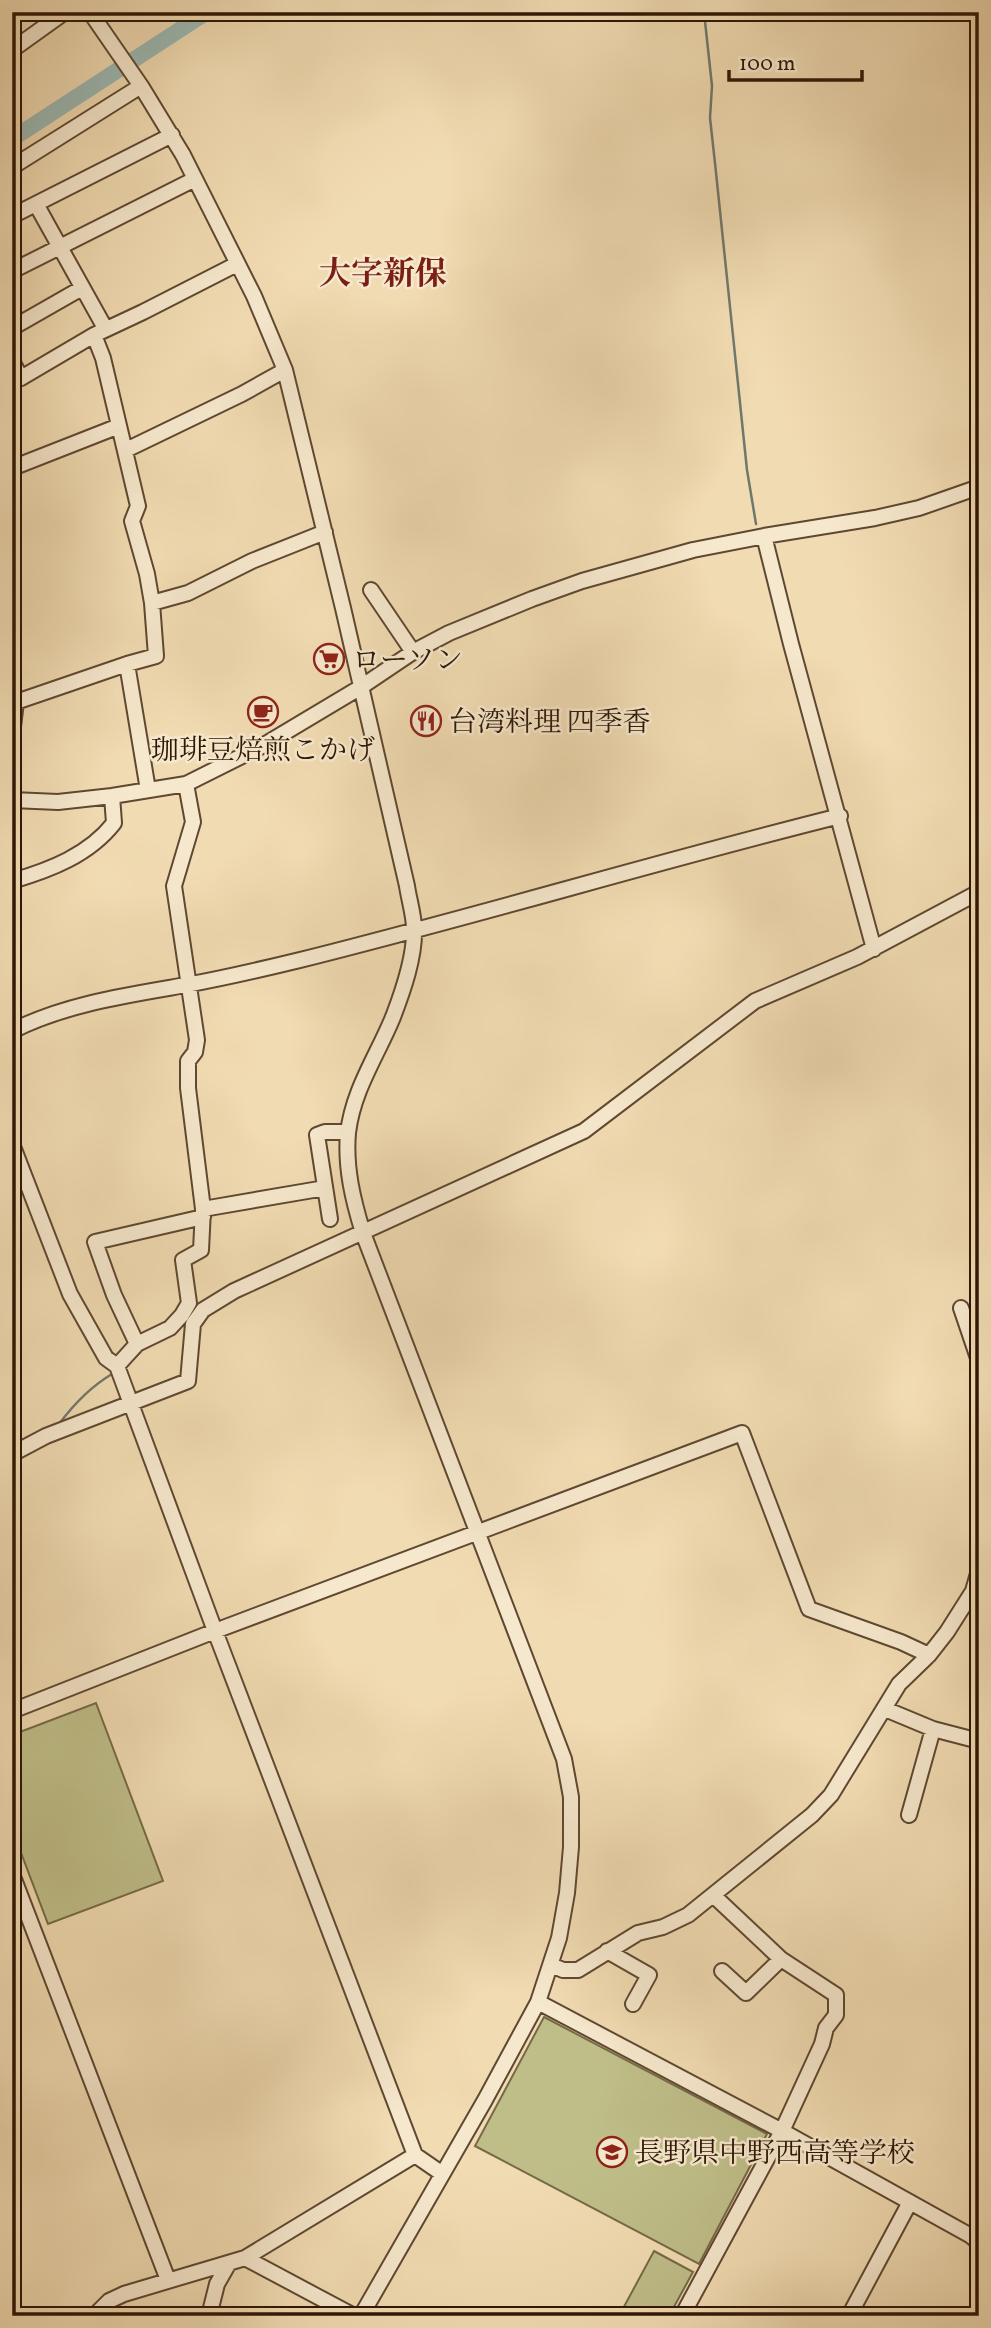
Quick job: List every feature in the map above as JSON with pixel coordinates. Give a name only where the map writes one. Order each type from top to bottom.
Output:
[{"type":"street","points":[[12,50],[65,12]]},
{"type":"street","points":[[90,12],[172,135],[254,296],[285,370],[407,886],[414,929],[410,965],[396,1007],[358,1092],[348,1132],[348,1171],[363,1233],[564,1759],[571,1797],[567,1893],[559,1938],[538,2002],[361,2316]]},
{"type":"street","points":[[12,167],[141,86]]},
{"type":"street","points":[[12,216],[172,135]]},
{"type":"street","points":[[12,271],[195,179]]},
{"type":"street","points":[[12,735],[14,699],[156,656],[152,603],[132,521],[138,506],[103,358],[100,332],[82,288],[36,204]]},
{"type":"street","points":[[12,361],[21,378],[100,332],[237,264]]},
{"type":"street","points":[[12,328],[82,288]]},
{"type":"street","points":[[126,450],[242,394],[285,370]]},
{"type":"street","points":[[12,468],[119,426]]},
{"type":"street","points":[[12,800],[58,802],[113,796],[186,783],[264,745],[361,687],[413,652],[485,617],[582,581],[693,550],[919,509],[979,487]]},
{"type":"street","points":[[152,603],[188,593],[252,562],[325,532]]},
{"type":"street","points":[[764,536],[874,949]]},
{"type":"street","points":[[371,590],[413,652]]},
{"type":"street","points":[[127,664],[148,790]]},
{"type":"street","points":[[117,1366],[137,1345],[170,1328],[189,1303],[183,1260],[201,1250],[203,1213],[188,1088],[188,1061],[195,1052],[197,1040],[174,886],[193,822],[186,783]]},
{"type":"street","points":[[12,881],[53,868],[71,859],[106,832],[114,823],[113,796]]},
{"type":"street","points":[[12,1031],[75,1009],[141,992],[188,985],[300,960],[698,851],[840,816]]},
{"type":"street","points":[[12,1454],[46,1436],[188,1381],[193,1324],[203,1310],[234,1291],[584,1131],[755,1001],[874,949],[979,892]]},
{"type":"street","points":[[330,1219],[317,1135],[325,1132],[348,1132]]},
{"type":"street","points":[[12,1144],[70,1294],[106,1358],[117,1366],[415,2155],[441,2173]]},
{"type":"street","points":[[137,1345],[114,1295],[95,1242],[203,1213],[325,1188]]},
{"type":"street","points":[[961,1308],[979,1361]]},
{"type":"street","points":[[12,1711],[215,1631],[742,1433],[809,1609],[901,1642],[929,1655]]},
{"type":"street","points":[[551,1965],[563,1970],[578,1970],[638,1933],[663,1927],[688,1915],[812,1815],[831,1796],[899,1684],[929,1655],[947,1632],[973,1591],[979,1570]]},
{"type":"street","points":[[885,1709],[933,1729],[979,1741]]},
{"type":"street","points":[[909,1815],[933,1729]]},
{"type":"street","points":[[12,1874],[168,2280]]},
{"type":"street","points":[[682,2316],[782,2131],[822,2044],[826,2028],[836,2015],[836,1995],[781,1959],[714,1896]]},
{"type":"street","points":[[607,1951],[652,1969],[633,2004]]},
{"type":"street","points":[[722,1971],[746,1993],[781,1959]]},
{"type":"street","points":[[538,2002],[782,2131],[971,2236],[979,2243]]},
{"type":"street","points":[[94,2316],[116,2297],[245,2258],[415,2155]]},
{"type":"street","points":[[849,2316],[910,2202]]},
{"type":"street","points":[[245,2258],[354,2316]]},
{"type":"street","points":[[208,2316],[217,2284],[229,2263]]},
{"type":"shaded area","points":[[96,1703],[163,1881],[48,1924],[12,1829],[12,1735]]},
{"type":"shaded area","points":[[544,2017],[767,2134],[699,2264],[475,2146]]},
{"type":"shaded area","points":[[654,2251],[693,2272],[669,2316],[619,2316]]},
{"type":"waterway","points":[[12,139],[207,12]]},
{"type":"waterway","points":[[704,12],[712,86],[710,118],[747,470],[756,524]]},
{"type":"waterway","points":[[787,654],[798,695]]},
{"type":"waterway","points":[[540,1144],[569,1131]]},
{"type":"waterway","points":[[125,1368],[145,1347]]},
{"type":"waterway","points":[[59,1424],[83,1396],[112,1374]]},
{"type":"place","name":"ローソン","points":[[329,659]]},
{"type":"place","name":"珈琲豆焙煎こかげ","points":[[263,712]]},
{"type":"place","name":"台湾料理 四季香","points":[[426,721]]},
{"type":"place","name":"長野県中野西高等学校","points":[[612,2152]]},
{"type":"district","name":"大字新保","points":[[383,273]]}]
